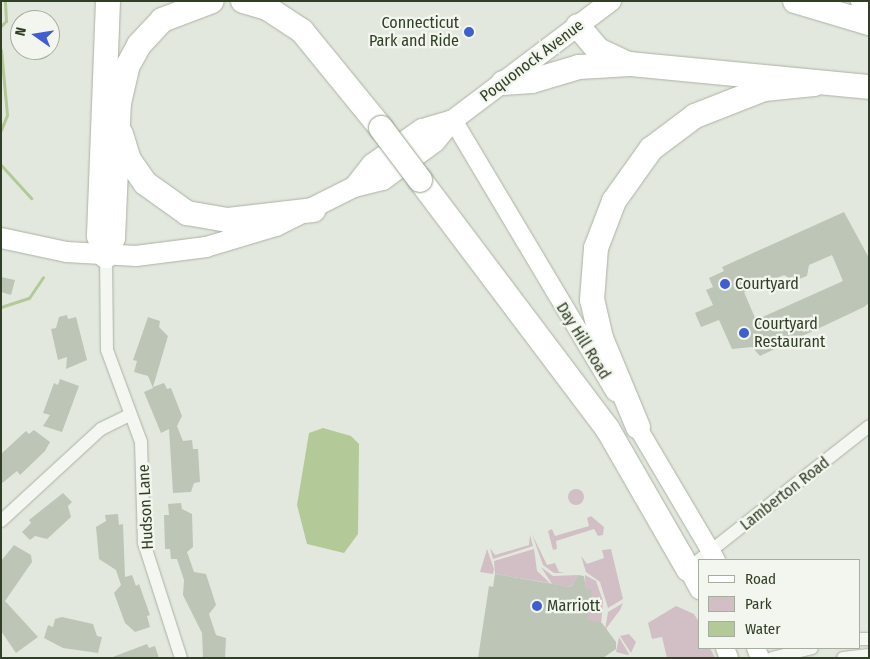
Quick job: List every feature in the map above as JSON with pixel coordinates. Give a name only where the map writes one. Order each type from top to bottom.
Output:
[{"type":"highway","points":[[106,256],[99,236],[108,1]]},
{"type":"highway","points":[[106,256],[113,236],[118,110],[125,72],[147,34],[177,11],[212,1]]},
{"type":"highway","points":[[243,1],[290,21],[331,60]]},
{"type":"highway","points":[[290,1],[381,128],[607,428],[702,559]]},
{"type":"highway","points":[[795,1],[869,23]]},
{"type":"highway","points":[[863,1],[869,3]]},
{"type":"highway","points":[[578,26],[598,50],[630,64]]},
{"type":"highway","points":[[502,83],[532,81],[579,68],[630,64],[814,84],[869,87]]},
{"type":"highway","points":[[638,427],[601,338],[592,300],[595,254],[614,201],[651,149],[695,116],[764,89],[814,84]]},
{"type":"highway","points":[[118,110],[122,142],[132,165],[152,191],[179,210],[227,220],[313,210]]},
{"type":"main road","name":"Poquonock Avenue","points":[[1,238],[106,256],[163,254],[219,245],[313,210],[354,187],[372,164],[422,129],[453,120],[611,1]]},
{"type":"main road","name":"Day Hill Road","points":[[453,120],[541,274],[638,427],[703,559]]},
{"type":"street","name":"Hudson Lane","points":[[106,256],[108,350],[144,462],[144,543],[181,658]]},
{"type":"street","points":[[1,522],[101,429],[130,414]]},
{"type":"street","name":"Lamberton Road","points":[[704,559],[869,426]]},
{"type":"street","points":[[772,658],[808,649]]},
{"type":"street","points":[[843,658],[869,654]]},
{"type":"green space","points":[[576,489],[582,491],[584,497],[582,503],[576,505],[570,503],[568,497],[570,491]]},
{"type":"green space","points":[[591,516],[604,527],[603,535],[598,536],[594,529],[556,541],[557,549],[553,550],[548,531],[552,529],[555,536],[589,526],[587,518]]},
{"type":"green space","points":[[532,534],[547,565],[555,563],[559,572],[565,573],[554,573],[543,565]]},
{"type":"green space","points":[[530,535],[533,546],[493,559],[490,548],[495,555],[529,545]]},
{"type":"green space","points":[[487,549],[494,569],[493,574],[480,572]]},
{"type":"green space","points":[[534,549],[537,571],[550,583],[495,574],[494,561]]},
{"type":"green space","points":[[611,549],[623,599],[608,608],[600,582],[586,572],[581,556],[587,564],[604,558],[602,550]]},
{"type":"green space","points":[[541,567],[553,576],[578,575],[571,587],[552,584]]},
{"type":"green space","points":[[585,575],[596,581],[603,601],[601,625],[586,622]]},
{"type":"green space","points":[[623,603],[620,610],[605,630],[608,612]]},
{"type":"green space","points":[[676,606],[694,614],[698,620],[698,649],[710,649],[715,658],[667,658],[662,637],[652,639],[648,623]]},
{"type":"green space","points":[[629,634],[636,642],[631,653],[620,636]]},
{"type":"green space","points":[[619,637],[629,654],[628,655],[616,652]]},
{"type":"water","points":[[323,428],[351,436],[359,444],[358,534],[344,553],[307,544],[297,505],[309,433]]},
{"type":"building","name":"Courtyard","points":[[844,212],[869,258],[869,303],[760,356],[752,347],[732,349],[719,320],[701,327],[695,313],[713,305],[706,290],[713,287],[709,278],[724,271],[722,267]],"holes":[[[832,255],[843,281],[756,320],[744,292],[784,275],[794,281],[807,276],[809,265]]]},
{"type":"building","points":[[1,277],[15,280],[11,295],[1,292]]},
{"type":"building","points":[[67,315],[68,319],[76,317],[87,360],[66,369],[67,357],[58,360],[51,329],[56,328],[59,317]]},
{"type":"building","points":[[148,317],[160,321],[159,327],[168,336],[153,387],[164,383],[167,389],[171,388],[182,416],[177,426],[183,441],[192,440],[193,449],[198,449],[200,482],[194,483],[191,492],[173,493],[169,429],[161,433],[144,392],[153,388],[148,376],[134,372],[137,361],[133,360]]},
{"type":"building","points":[[60,379],[79,386],[62,432],[43,426],[50,415],[43,413],[54,383],[58,385]]},
{"type":"building","points":[[34,430],[50,442],[45,451],[20,475],[17,471],[1,484],[1,454],[26,431],[29,434]]},
{"type":"building","points":[[63,493],[72,502],[68,506],[71,517],[47,539],[35,536],[30,540],[22,532],[31,523],[29,520]]},
{"type":"building","points":[[181,503],[182,509],[192,514],[193,547],[187,552],[194,572],[206,574],[216,605],[209,614],[216,635],[226,638],[225,658],[203,658],[202,633],[183,595],[184,580],[177,559],[171,559],[170,549],[165,549],[164,515],[169,515],[168,504]]},
{"type":"building","points":[[118,514],[119,525],[123,524],[125,577],[132,575],[136,586],[139,584],[150,615],[147,616],[150,627],[135,632],[125,623],[114,593],[121,585],[116,570],[99,559],[96,527],[106,521],[105,515]]},
{"type":"building","points":[[14,545],[31,555],[32,562],[5,601],[38,637],[16,653],[1,631],[1,561]]},
{"type":"building","name":"Marriott","points":[[495,574],[571,587],[578,575],[584,576],[586,589],[592,590],[587,620],[602,623],[616,642],[616,649],[603,658],[478,658],[489,586],[493,587]]},
{"type":"building","points":[[62,617],[93,624],[97,636],[102,637],[98,653],[63,648],[44,638],[48,625],[53,627],[55,619]]},
{"type":"building","points":[[147,644],[149,648],[155,646],[159,658],[110,658]]},
{"type":"waterway","points":[[1,26],[6,21],[5,1]]},
{"type":"waterway","points":[[1,50],[7,115],[1,130]]},
{"type":"waterway","points":[[1,165],[31,198]]},
{"type":"waterway","points":[[1,307],[29,298],[43,277]]},
{"type":"place","name":"Connecticut Park and Ride","points":[[469,32]]},
{"type":"place","name":"Courtyard","points":[[725,284]]},
{"type":"place","name":"Courtyard Restaurant","points":[[744,333]]},
{"type":"place","name":"Marriott","points":[[537,606]]}]
